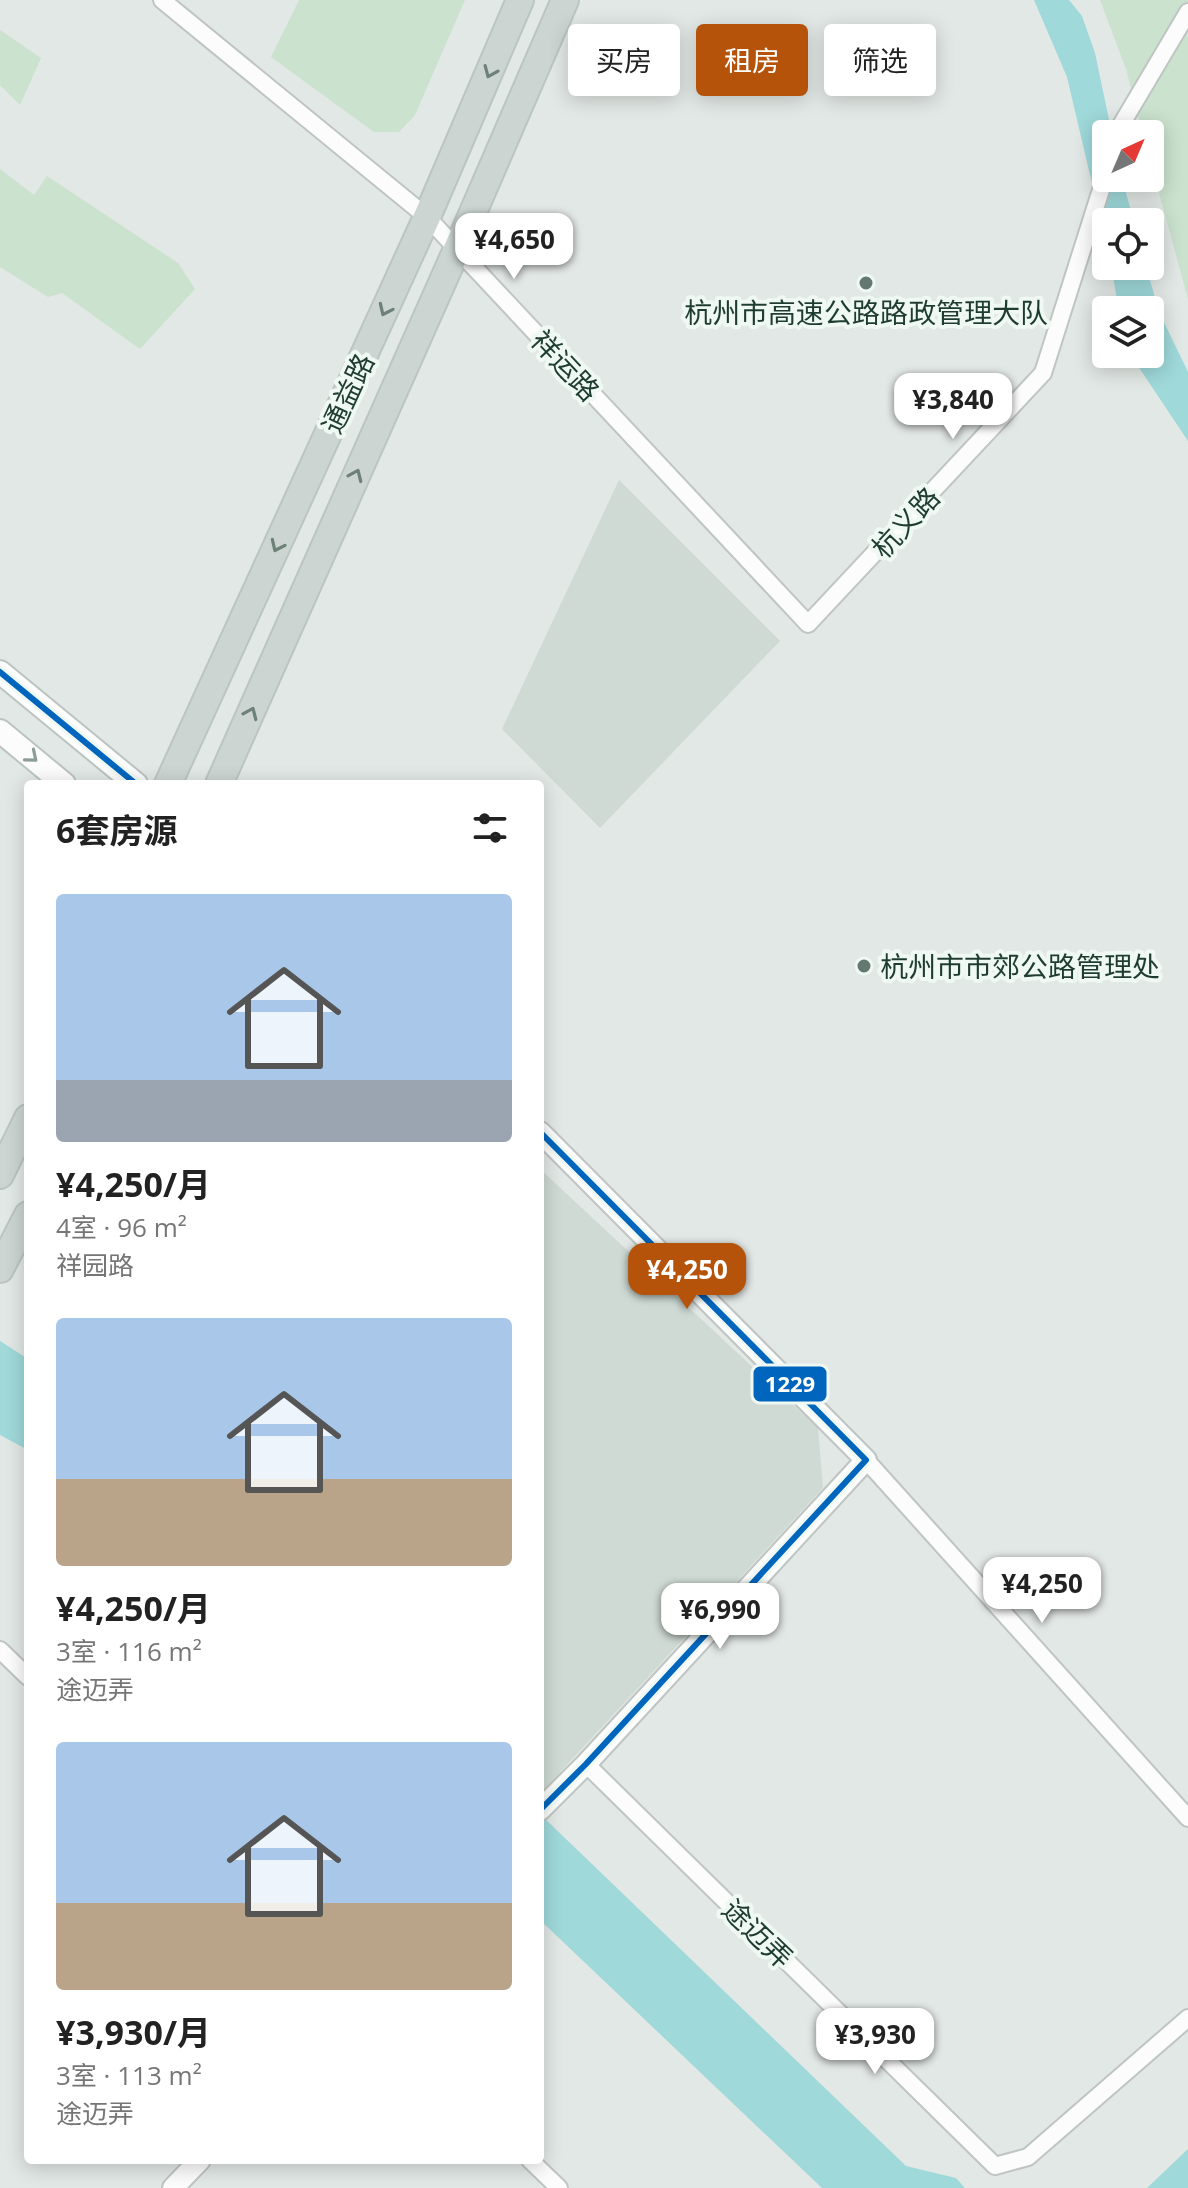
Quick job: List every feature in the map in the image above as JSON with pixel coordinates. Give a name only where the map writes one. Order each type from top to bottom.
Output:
[{"type":"main road","name":"通益路","points":[[170,780],[427,217],[520,0]]},
{"type":"main road","name":"通益路","points":[[221,780],[565,0]]},
{"type":"main road","points":[[0,672],[131,780]]},
{"type":"main road","points":[[0,731],[59,780]]},
{"type":"main road","points":[[0,1175],[24,1126]]},
{"type":"main road","points":[[0,1269],[24,1223]]},
{"type":"street","name":"祥运路","points":[[162,0],[427,217],[808,624]]},
{"type":"street","points":[[1124,120],[1188,12]]},
{"type":"street","name":"杭义路","points":[[808,624],[1043,373],[1101,192]]},
{"type":"street","points":[[544,1136],[866,1460],[1188,1818]]},
{"type":"street","points":[[544,1806],[866,1460]]},
{"type":"street","points":[[0,1650],[24,1673]]},
{"type":"street","name":"途迈弄","points":[[586,1764],[995,2166],[1028,2157],[1188,2018]]},
{"type":"street","points":[[173,2188],[196,2164]]},
{"type":"street","points":[[534,2164],[559,2188]]},
{"type":"shaded area","points":[[619,480],[780,641],[600,828],[502,729]]},
{"type":"shaded area","points":[[544,1173],[818,1428],[823,1488],[544,1790]]},
{"type":"green space","points":[[299,0],[465,0],[415,115],[399,132],[374,132],[271,57]]},
{"type":"green space","points":[[1100,0],[1188,0],[1188,299],[1159,192],[1164,192],[1164,120],[1139,120],[1126,69]]},
{"type":"green space","points":[[0,30],[41,58],[20,105],[0,85]]},
{"type":"green space","points":[[0,169],[34,195],[47,176],[178,263],[195,289],[140,349],[62,293],[48,297],[0,267]]},
{"type":"water","points":[[1034,0],[1069,0],[1082,16],[1095,53],[1109,120],[1092,120],[1092,183],[1067,77]]},
{"type":"water","points":[[1094,192],[1126,192],[1130,208],[1098,208]]},
{"type":"water","points":[[1114,280],[1150,280],[1154,296],[1116,296]]},
{"type":"water","points":[[1164,322],[1188,372],[1188,441],[1139,368],[1164,368]]},
{"type":"water","points":[[0,1341],[24,1356],[24,1448],[0,1435]]},
{"type":"water","points":[[544,1818],[906,2166],[956,2178],[965,2188],[822,2188],[544,1924]]},
{"type":"water","points":[[1188,2149],[1188,2188],[1147,2188]]},
{"type":"transit line","name":"1229","points":[[0,672],[131,780]]},
{"type":"transit line","name":"1229","points":[[544,1136],[866,1460],[544,1806]]},
{"type":"place","name":"杭州市高速公路路政管理大队","points":[[866,283]]},
{"type":"place","name":"杭州市市郊公路管理处","points":[[864,966]]}]
